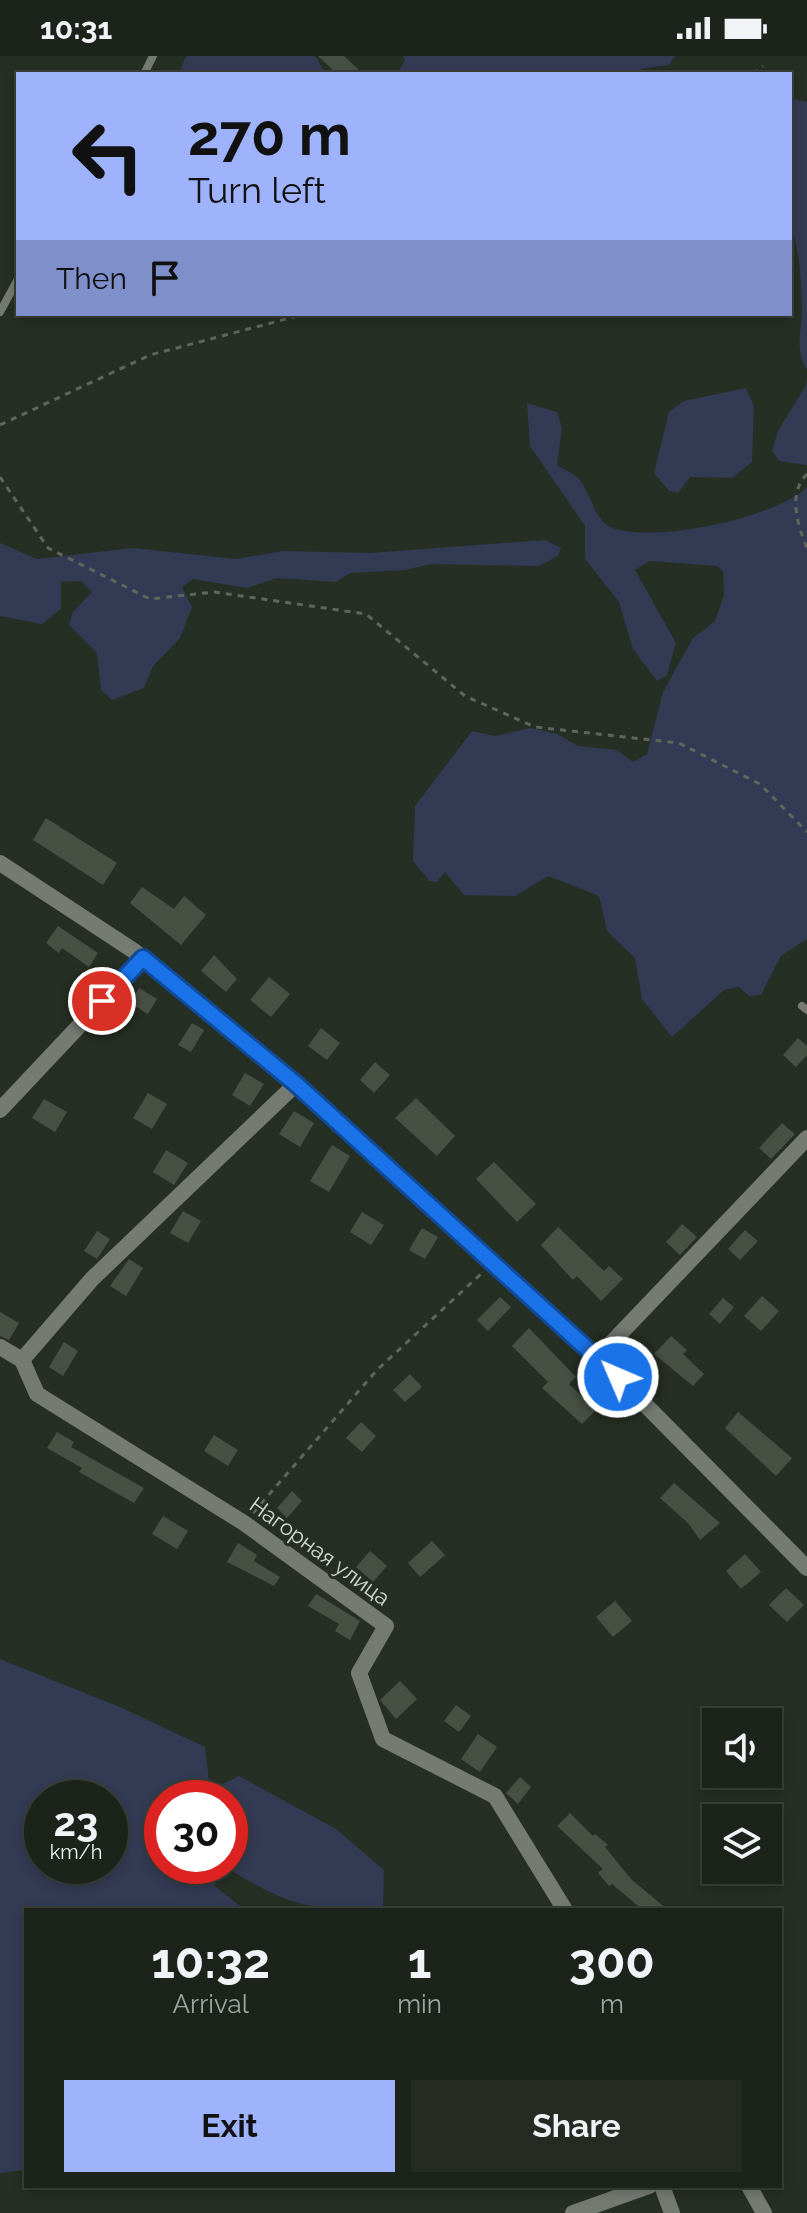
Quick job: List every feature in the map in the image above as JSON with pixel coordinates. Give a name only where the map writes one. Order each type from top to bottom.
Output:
[{"type":"street","points":[[0,863],[143,958],[296,1084],[598,1357],[807,1568]]},
{"type":"street","points":[[0,1110],[143,958]]},
{"type":"street","points":[[0,1347],[22,1360],[92,1279],[296,1084]]},
{"type":"street","points":[[598,1357],[807,1138]]},
{"type":"street","name":"Нагорная улица","points":[[22,1360],[37,1394],[244,1523],[386,1626],[359,1673],[383,1739],[495,1796],[564,1908]]},
{"type":"street","points":[[573,2213],[643,2188]]},
{"type":"street","points":[[663,2188],[672,2213]]},
{"type":"street","points":[[750,2188],[764,2213]]},
{"type":"lane","points":[[0,312],[16,283]]},
{"type":"path","points":[[756,72],[763,66]]},
{"type":"path","points":[[0,425],[150,355],[297,316]]},
{"type":"path","points":[[807,474],[800,482],[796,518],[807,548]]},
{"type":"path","points":[[0,477],[48,548],[150,599],[214,592],[366,614],[465,696],[535,727],[679,743],[760,784],[807,832]]},
{"type":"path","points":[[244,1523],[377,1370],[494,1262]]},
{"type":"shaded area","points":[[186,56],[315,56],[325,72],[180,72]]},
{"type":"shaded area","points":[[403,56],[675,56],[669,65],[636,72],[398,72],[405,60]]},
{"type":"shaded area","points":[[792,98],[807,102],[807,370],[800,347],[802,308],[792,231]]},
{"type":"shaded area","points":[[807,377],[807,465],[779,461],[772,451],[778,431],[806,385]]},
{"type":"shaded area","points":[[746,388],[754,406],[752,462],[732,478],[690,477],[678,493],[669,491],[654,473],[669,412],[684,401]]},
{"type":"shaded area","points":[[527,403],[557,412],[562,428],[557,465],[578,478],[602,521],[625,531],[650,533],[710,526],[769,509],[807,487],[807,939],[781,956],[761,995],[749,996],[739,987],[724,990],[672,1037],[642,999],[635,958],[607,931],[599,896],[548,876],[515,896],[464,895],[445,872],[437,882],[430,881],[413,861],[415,806],[472,731],[495,736],[531,728],[557,734],[578,746],[617,750],[633,762],[647,754],[663,692],[693,638],[715,621],[724,595],[723,571],[717,566],[650,561],[635,570],[676,643],[667,675],[657,681],[633,649],[619,602],[585,559],[585,526],[530,446]]},
{"type":"shaded area","points":[[545,540],[561,548],[558,556],[539,566],[431,564],[405,570],[350,573],[336,582],[277,578],[247,588],[193,579],[182,587],[192,607],[180,638],[153,666],[144,688],[112,700],[101,690],[97,653],[69,625],[73,612],[92,592],[81,581],[61,582],[61,609],[42,624],[0,616],[0,543],[37,559],[133,548],[236,559],[283,551],[370,553]]},
{"type":"shaded area","points":[[0,1659],[120,1707],[205,1747],[209,1780],[144,1780],[144,1884],[214,1884],[242,1908],[24,1908],[24,2170],[0,2173]]},
{"type":"shaded area","points":[[248,1781],[336,1829],[384,1870],[383,1908],[316,1907],[266,1890],[248,1880]]},
{"type":"building","points":[[318,56],[344,56],[361,72],[335,72]]},
{"type":"building","points":[[46,818],[117,863],[103,885],[33,840]]},
{"type":"building","points":[[142,887],[174,909],[184,896],[206,915],[181,945],[130,903]]},
{"type":"building","points":[[58,926],[98,953],[89,967],[62,948],[59,953],[46,943]]},
{"type":"building","points":[[214,955],[237,979],[226,992],[201,971]]},
{"type":"building","points":[[269,977],[290,994],[271,1017],[250,1000]]},
{"type":"building","points":[[139,988],[157,999],[148,1014],[130,1003]]},
{"type":"building","points":[[192,1023],[204,1030],[191,1052],[178,1045]]},
{"type":"building","points":[[321,1028],[340,1043],[327,1060],[308,1046]]},
{"type":"building","points":[[798,1038],[807,1046],[807,1055],[796,1067],[783,1055]]},
{"type":"building","points":[[375,1062],[390,1075],[374,1093],[360,1080]]},
{"type":"building","points":[[245,1073],[264,1084],[250,1106],[232,1095]]},
{"type":"building","points":[[148,1093],[167,1104],[152,1129],[133,1118]]},
{"type":"building","points":[[416,1098],[455,1136],[437,1156],[395,1118]]},
{"type":"building","points":[[44,1099],[67,1112],[55,1132],[32,1118]]},
{"type":"building","points":[[294,1111],[314,1123],[300,1147],[279,1134]]},
{"type":"building","points":[[782,1123],[795,1134],[771,1159],[759,1148]]},
{"type":"building","points":[[332,1145],[350,1156],[329,1192],[310,1181]]},
{"type":"building","points":[[166,1150],[188,1163],[174,1185],[153,1172]]},
{"type":"building","points":[[494,1162],[536,1204],[517,1222],[476,1179]]},
{"type":"building","points":[[183,1211],[201,1221],[188,1243],[170,1233]]},
{"type":"building","points":[[362,1212],[384,1225],[371,1245],[350,1232]]},
{"type":"building","points":[[682,1224],[697,1237],[680,1255],[666,1242]]},
{"type":"building","points":[[558,1227],[604,1271],[609,1266],[623,1279],[601,1301],[577,1276],[573,1280],[541,1245]]},
{"type":"building","points":[[422,1228],[438,1237],[425,1259],[409,1250]]},
{"type":"building","points":[[745,1230],[758,1241],[740,1260],[728,1249]]},
{"type":"building","points":[[97,1231],[110,1239],[97,1259],[84,1251]]},
{"type":"building","points":[[129,1259],[143,1268],[126,1296],[110,1286]]},
{"type":"building","points":[[762,1296],[779,1311],[761,1331],[744,1316]]},
{"type":"building","points":[[500,1297],[511,1307],[488,1331],[477,1320]]},
{"type":"building","points":[[723,1298],[734,1307],[720,1324],[709,1314]]},
{"type":"building","points":[[0,1312],[19,1323],[9,1340],[0,1336]]},
{"type":"building","points":[[529,1328],[576,1377],[569,1384],[596,1410],[582,1424],[542,1388],[548,1382],[512,1346]]},
{"type":"building","points":[[671,1336],[687,1350],[683,1354],[704,1374],[693,1386],[654,1354]]},
{"type":"building","points":[[64,1342],[78,1351],[63,1376],[49,1367]]},
{"type":"building","points":[[410,1374],[422,1387],[405,1402],[393,1390]]},
{"type":"building","points":[[738,1412],[792,1458],[776,1476],[725,1428]]},
{"type":"building","points":[[361,1422],[376,1436],[362,1452],[346,1438]]},
{"type":"building","points":[[57,1432],[74,1442],[71,1447],[144,1488],[134,1503],[79,1472],[82,1468],[47,1448]]},
{"type":"building","points":[[214,1435],[238,1450],[228,1466],[204,1451]]},
{"type":"building","points":[[674,1483],[720,1523],[700,1540],[688,1523],[660,1498]]},
{"type":"building","points":[[292,1491],[302,1501],[287,1518],[277,1508]]},
{"type":"building","points":[[163,1516],[188,1531],[177,1549],[152,1534]]},
{"type":"building","points":[[432,1541],[445,1555],[420,1577],[408,1563]]},
{"type":"building","points":[[238,1543],[257,1555],[254,1561],[280,1577],[274,1586],[227,1562]]},
{"type":"building","points":[[370,1551],[387,1566],[373,1582],[356,1567]]},
{"type":"building","points":[[745,1554],[761,1572],[741,1589],[726,1571]]},
{"type":"building","points":[[786,1588],[804,1605],[787,1622],[769,1605]]},
{"type":"building","points":[[316,1594],[360,1621],[350,1640],[335,1631],[339,1624],[308,1606]]},
{"type":"building","points":[[615,1601],[632,1621],[613,1637],[596,1617]]},
{"type":"building","points":[[400,1681],[417,1699],[396,1719],[380,1700]]},
{"type":"building","points":[[456,1705],[471,1716],[459,1732],[444,1721]]},
{"type":"building","points":[[478,1734],[497,1747],[480,1772],[461,1759]]},
{"type":"building","points":[[520,1777],[531,1787],[518,1804],[506,1793]]},
{"type":"building","points":[[570,1813],[593,1836],[595,1834],[608,1845],[605,1847],[631,1879],[666,1908],[641,1908],[612,1884],[609,1886],[598,1873],[603,1869],[557,1826]]},
{"type":"route","points":[[102,1001],[143,958],[296,1084],[618,1377]]}]
